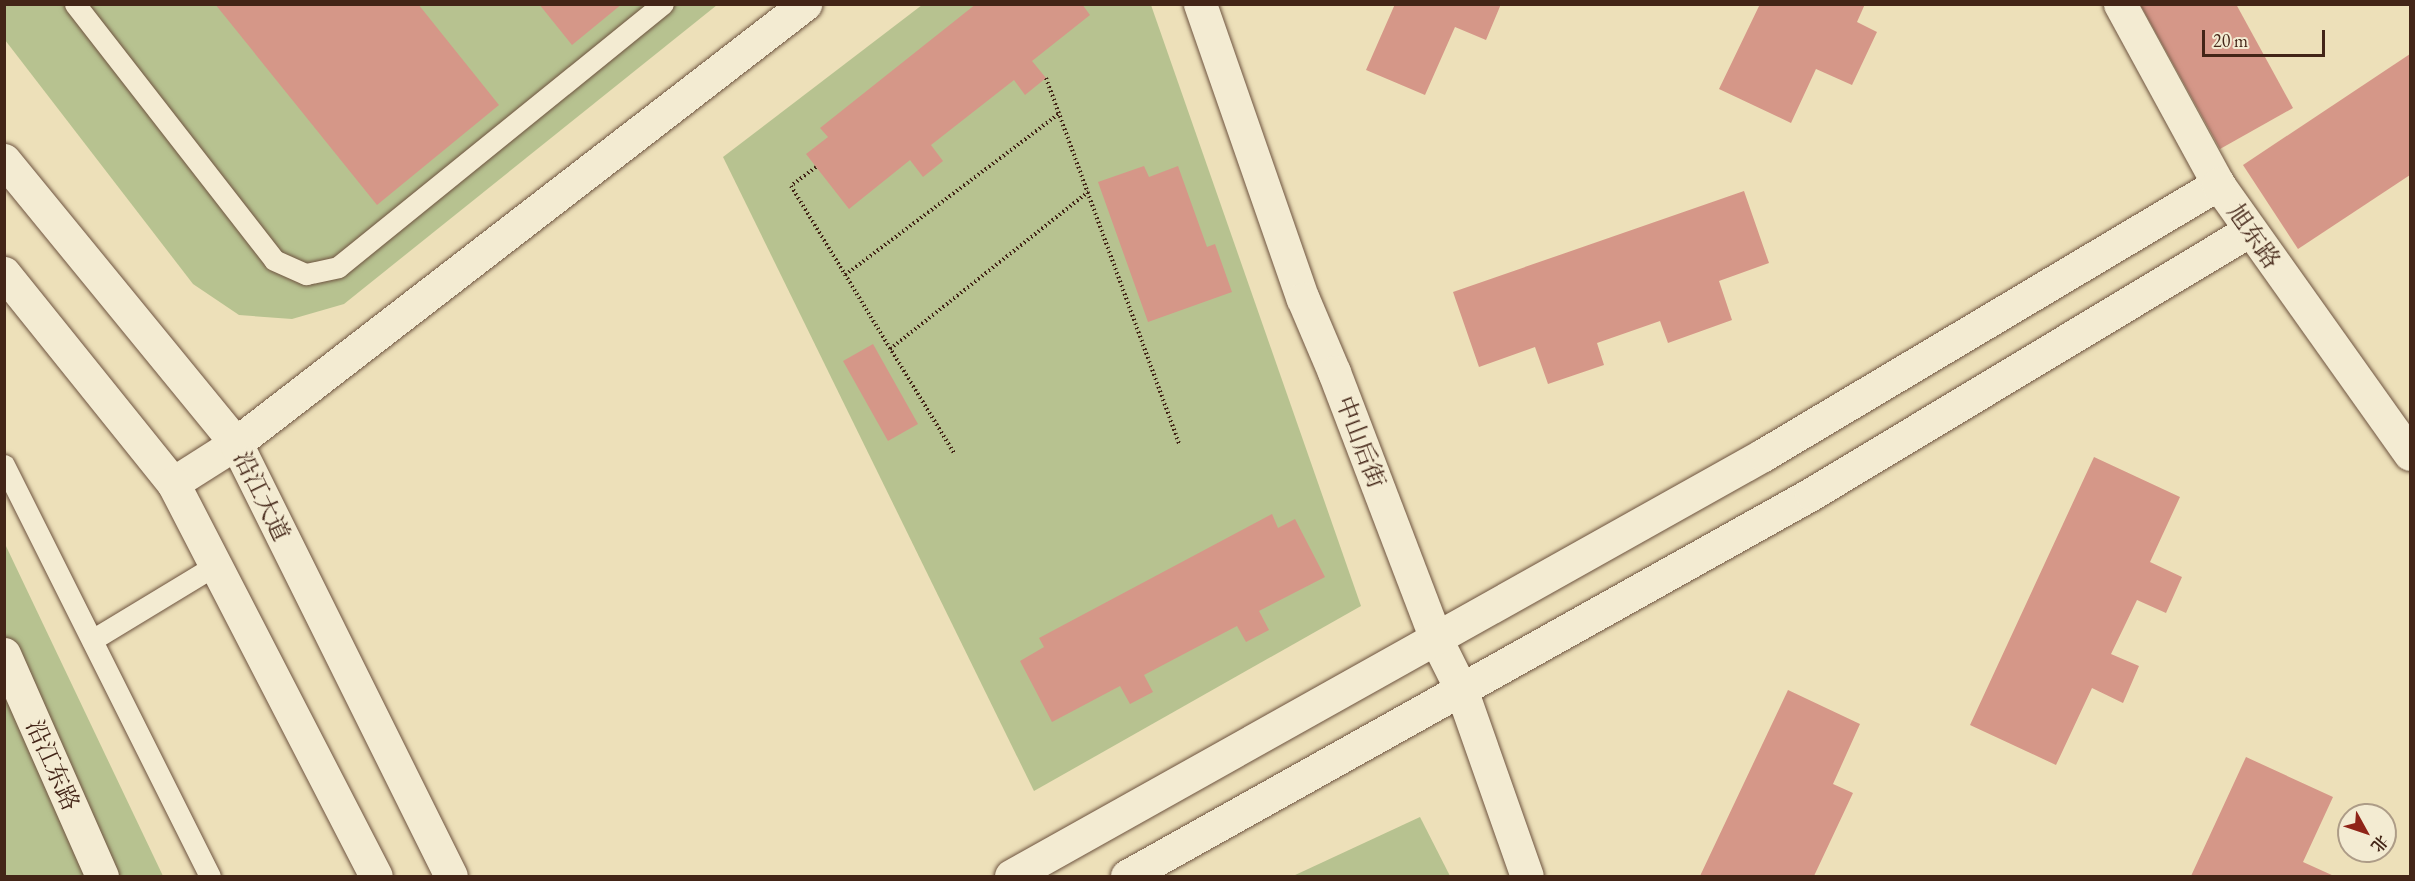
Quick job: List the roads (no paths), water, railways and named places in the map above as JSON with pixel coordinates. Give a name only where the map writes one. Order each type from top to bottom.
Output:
[{"type":"street","points":[[173,483],[236,443],[805,4]]},
{"type":"street","name":"中山后街","points":[[1200,4],[1303,299],[1334,372],[1436,639],[1461,689],[1527,876]]},
{"type":"street","name":"旭东路","points":[[2120,4],[2218,184],[2410,454]]},
{"type":"street","name":"沿江大道","points":[[4,159],[236,443],[451,876]]},
{"type":"street","points":[[1011,876],[1763,455],[2218,184]]},
{"type":"street","points":[[1127,876],[1811,494],[2250,230]]},
{"type":"street","points":[[4,273],[173,483],[376,876]]},
{"type":"street","name":"沿江东路","points":[[4,654],[102,876]]},
{"type":"lane","points":[[75,4],[274,260],[306,274],[338,267],[663,4]]},
{"type":"lane","points":[[4,465],[210,876]]},
{"type":"lane","points":[[92,640],[216,565]]}]
